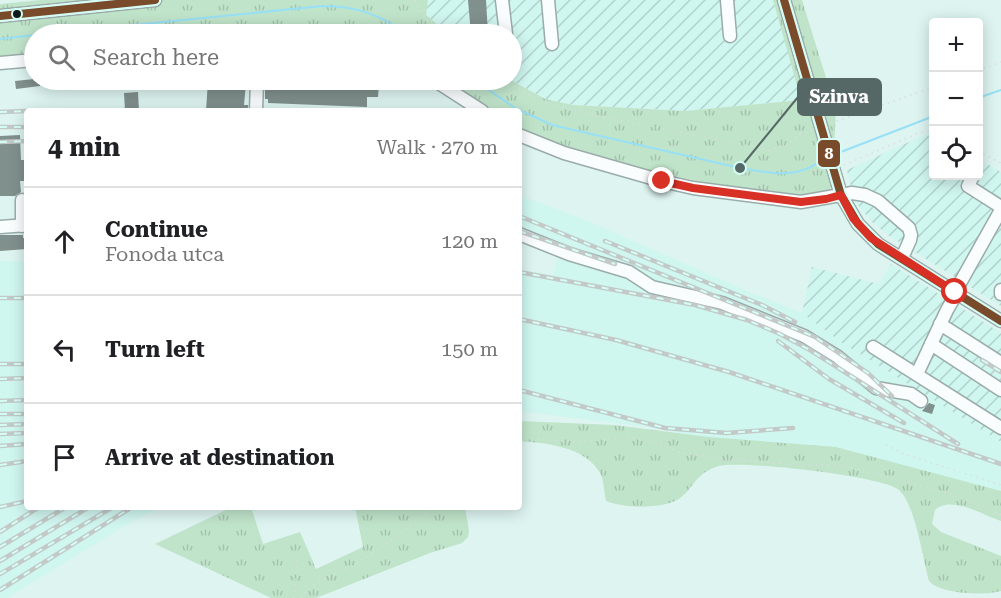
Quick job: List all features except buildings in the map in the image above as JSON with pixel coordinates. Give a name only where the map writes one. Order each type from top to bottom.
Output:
[{"type":"street","points":[[0,16],[155,0]]},
{"type":"street","points":[[502,0],[505,24]]},
{"type":"street","points":[[548,0],[552,44]]},
{"type":"street","points":[[727,0],[730,36]]},
{"type":"street","points":[[784,0],[827,144],[838,171],[841,195],[853,218],[863,231],[878,244],[1001,321]]},
{"type":"street","points":[[0,63],[24,61]]},
{"type":"street","points":[[256,108],[257,90]]},
{"type":"street","points":[[449,90],[477,108]]},
{"type":"street","points":[[522,136],[564,153],[693,188],[801,202],[852,193],[872,198],[907,225],[912,235],[902,258]]},
{"type":"street","points":[[917,375],[956,292],[1001,209],[968,186],[971,180]]},
{"type":"street","points":[[22,200],[24,217]]},
{"type":"street","points":[[0,227],[24,226]]},
{"type":"street","points":[[522,235],[598,264],[629,272],[652,287],[722,303],[804,336],[838,357],[876,388],[911,394],[921,401]]},
{"type":"street","points":[[940,324],[1001,363]]},
{"type":"street","points":[[931,344],[1001,390]]},
{"type":"street","points":[[873,347],[1001,428]]},
{"type":"path","points":[[415,0],[429,24]]},
{"type":"path","points":[[983,68],[1001,62]]},
{"type":"path","points":[[521,90],[543,102],[599,116],[769,150],[787,145],[799,134],[929,88]]},
{"type":"path","points":[[838,171],[919,133],[929,131]]},
{"type":"path","points":[[983,154],[1001,163]]},
{"type":"path","points":[[522,438],[574,442],[628,437],[646,440],[682,453],[723,459],[837,465],[951,494],[1001,515]]},
{"type":"path","points":[[886,445],[1001,485]]},
{"type":"path","points":[[301,598],[322,580],[359,562],[407,529],[429,510]]},
{"type":"path","points":[[294,598],[297,559],[302,545]]},
{"type":"shaded area","points":[[428,0],[773,0],[802,100],[685,111],[573,105],[545,99],[522,86],[522,24],[437,24],[426,15]]},
{"type":"shaded area","points":[[929,133],[929,180],[983,180],[983,161],[1001,172],[1001,306],[888,235],[872,222],[854,200],[847,170]]},
{"type":"shaded area","points":[[522,196],[583,219],[802,313],[841,342],[1001,442],[1001,491],[640,426],[522,411],[522,270],[553,275],[558,255],[522,242]]},
{"type":"shaded area","points":[[0,261],[24,261],[24,510],[154,510],[7,598],[0,598]]},
{"type":"shaded area","points":[[891,264],[1001,333],[1001,442],[841,342],[802,313],[812,267],[879,284]]},
{"type":"green space","points":[[41,0],[428,0],[426,15],[437,24],[24,24],[24,57],[0,59],[0,4]]},
{"type":"green space","points":[[773,0],[802,0],[836,110],[832,184],[829,192],[800,197],[730,188],[660,173],[548,142],[522,129],[522,108],[488,108],[461,90],[522,90],[522,86],[545,99],[573,105],[685,111],[801,100]]},
{"type":"green space","points":[[522,421],[614,425],[709,437],[836,447],[1001,491],[1001,521],[958,505],[950,505],[935,510],[932,524],[941,532],[1001,556],[1001,591],[963,593],[943,589],[929,581],[910,507],[899,490],[888,485],[811,470],[732,465],[719,466],[704,473],[682,496],[670,503],[652,506],[622,505],[606,501],[600,473],[585,457],[564,448],[522,441]]},
{"type":"green space","points":[[226,510],[252,510],[263,544],[300,532],[316,569],[363,547],[356,510],[466,510],[469,531],[468,537],[462,543],[430,553],[316,598],[271,598],[155,544]]},
{"type":"waterway","points":[[142,24],[323,6],[358,10],[390,24]]},
{"type":"waterway","points":[[0,39],[24,36]]},
{"type":"waterway","points":[[489,90],[515,108]]},
{"type":"waterway","points":[[983,96],[1001,90]]},
{"type":"waterway","points":[[522,111],[552,125],[771,173],[795,172],[825,159]]},
{"type":"waterway","points":[[833,155],[929,118]]},
{"type":"railway","points":[[0,112],[24,111]]},
{"type":"railway","points":[[0,127],[24,127]]},
{"type":"railway","points":[[0,142],[24,141]]},
{"type":"railway","points":[[522,217],[815,337],[868,373],[892,396]]},
{"type":"railway","points":[[522,232],[615,264]]},
{"type":"railway","points":[[605,241],[762,305],[795,322]]},
{"type":"railway","points":[[522,273],[695,305],[747,320],[810,350],[958,444]]},
{"type":"railway","points":[[0,298],[24,298]]},
{"type":"railway","points":[[522,320],[616,340],[729,372],[1001,464]]},
{"type":"railway","points":[[778,341],[829,379],[904,423]]},
{"type":"railway","points":[[982,360],[1001,372]]},
{"type":"railway","points":[[0,364],[24,364]]},
{"type":"railway","points":[[0,379],[24,378]]},
{"type":"railway","points":[[522,391],[665,428],[727,433],[793,428]]},
{"type":"railway","points":[[0,401],[24,400]]},
{"type":"railway","points":[[0,414],[24,414]]},
{"type":"railway","points":[[0,425],[24,424]]},
{"type":"railway","points":[[0,434],[24,433]]},
{"type":"railway","points":[[0,446],[24,444]]},
{"type":"railway","points":[[0,465],[24,461]]},
{"type":"railway","points":[[0,507],[24,502]]},
{"type":"railway","points":[[0,532],[34,510]]},
{"type":"railway","points":[[0,547],[61,510]]},
{"type":"railway","points":[[0,561],[84,510]]},
{"type":"railway","points":[[0,574],[108,510]]},
{"type":"railway","points":[[0,590],[127,510]]},
{"type":"transit line","name":"8","points":[[0,16],[155,0]]},
{"type":"transit line","name":"8","points":[[784,0],[841,195],[858,224],[878,244],[1001,321]]},
{"type":"place","name":"Szinva","points":[[740,168]]},
{"type":"route","points":[[662,181],[693,188],[801,202],[841,195],[853,218],[863,231],[878,244],[955,292]]}]
